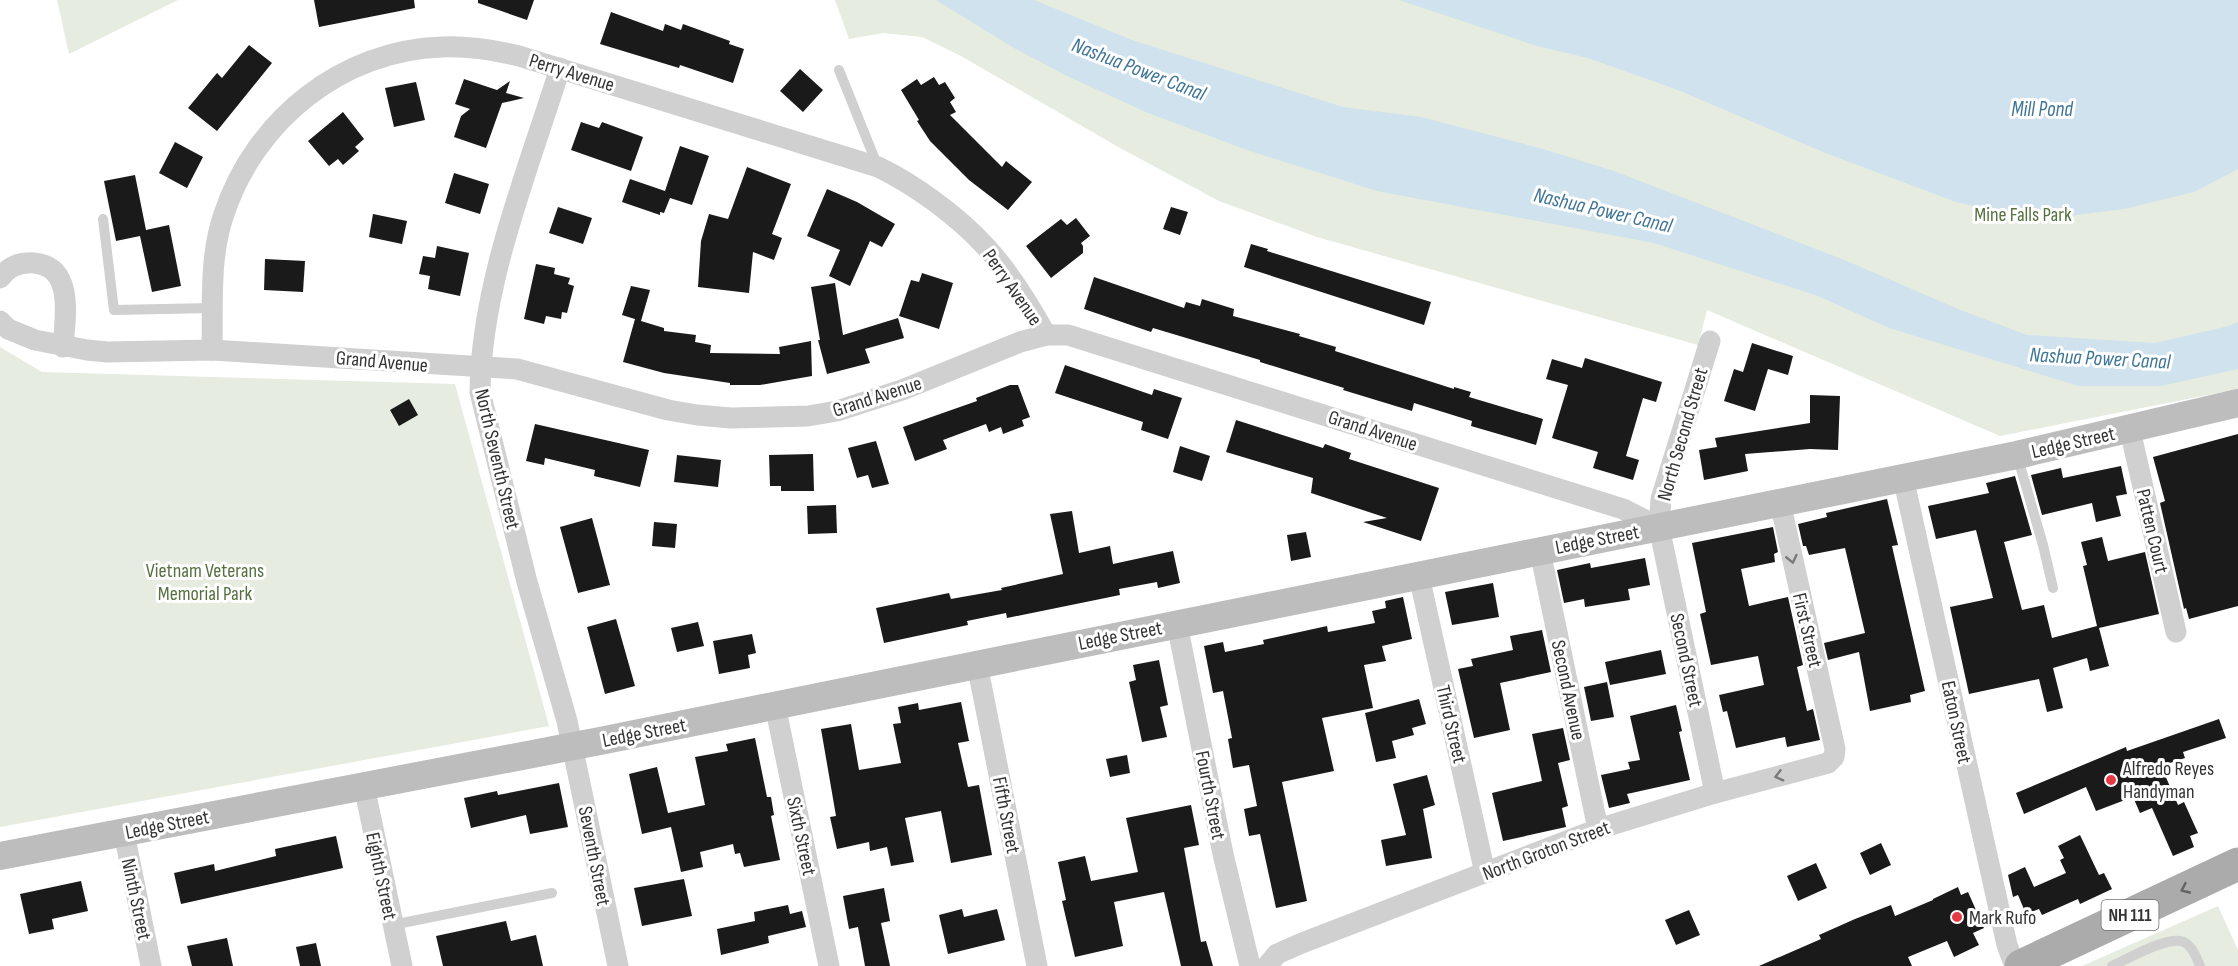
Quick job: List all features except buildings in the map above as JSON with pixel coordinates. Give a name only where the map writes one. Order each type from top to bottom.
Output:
[{"type":"main road","name":"NH 111","points":[[2021,966],[2238,864]]},
{"type":"street","name":"Perry Avenue","points":[[212,350],[217,246],[223,214],[234,189],[262,141],[278,121],[317,88],[344,72],[376,58],[441,46],[490,50],[560,68],[878,167],[899,177],[944,210],[986,246],[1022,294],[1046,335]]},
{"type":"street","name":"North Seventh Street","points":[[560,68],[503,249],[487,315],[480,367],[480,392],[527,582],[573,746]]},
{"type":"street","points":[[0,278],[11,268],[22,263],[35,263],[47,267],[57,275],[66,296],[63,347]]},
{"type":"street","name":"Grand Avenue","points":[[0,321],[8,329],[19,334],[63,347],[107,352],[212,350],[517,369],[668,410],[731,418],[808,416],[866,403],[1020,342],[1046,335],[1068,335],[1623,509],[1659,527]]},
{"type":"street","name":"North Second Street","points":[[1659,527],[1661,499],[1710,341]]},
{"type":"street","name":"Ledge Street","points":[[0,856],[573,746],[2017,455],[2238,403]]},
{"type":"street","name":"Patten Court","points":[[2130,430],[2176,632]]},
{"type":"street","name":"Eaton Street","points":[[1903,477],[2007,945],[2015,966]]},
{"type":"street","name":"First Street","points":[[1780,502],[1835,749],[1834,758]]},
{"type":"street","name":"Second Street","points":[[1659,527],[1715,793]]},
{"type":"street","name":"Second Avenue","points":[[1540,550],[1598,829]]},
{"type":"street","name":"Third Street","points":[[1419,576],[1485,873]]},
{"type":"street","name":"Fourth Street","points":[[1177,624],[1223,854],[1250,966]]},
{"type":"street","name":"Fifth Street","points":[[977,664],[1037,966]]},
{"type":"street","name":"Sixth Street","points":[[775,705],[829,966]]},
{"type":"street","name":"Seventh Street","points":[[573,746],[618,966]]},
{"type":"street","name":"North Groton Street","points":[[1267,966],[1277,954],[1302,943],[1598,829],[1715,793],[1828,764],[1834,758]]},
{"type":"street","name":"Eighth Street","points":[[364,786],[402,966]]},
{"type":"street","name":"Ninth Street","points":[[124,833],[151,966]]},
{"type":"lane","points":[[839,70],[878,167]]},
{"type":"lane","points":[[103,219],[114,310],[213,308]]},
{"type":"lane","points":[[2017,455],[2053,588]]},
{"type":"lane","points":[[392,926],[552,892]]},
{"type":"lane","points":[[2112,966],[2169,940],[2183,942],[2194,950],[2200,966]]},
{"type":"green space","points":[[57,0],[178,0],[69,54]]},
{"type":"green space","name":"Mine Falls Park","points":[[835,0],[2238,0],[2238,389],[2000,436],[1707,310],[1698,345],[1317,237],[1219,201],[1120,148],[961,56],[922,37],[883,33],[849,39]]},
{"type":"green space","name":"Vietnam Veterans Memorial Park","points":[[0,347],[42,372],[455,384],[549,726],[0,827]]},
{"type":"green space","points":[[2218,906],[2238,950],[2238,966],[2082,966]]},
{"type":"water","name":"Nashua Power Canal","points":[[936,0],[1034,0],[1132,40],[1343,107],[1421,117],[1543,149],[1614,171],[1847,261],[1958,309],[2027,335],[2155,343],[2238,322],[2238,369],[2161,386],[2079,386],[1889,328],[1818,296],[1654,243],[1377,191],[1250,151],[1148,113],[1067,76],[1014,48]]},
{"type":"water","name":"Mill Pond","points":[[1399,0],[2238,0],[2238,169],[2194,192],[2124,209],[2037,220],[1956,202],[1828,154],[1678,90],[1588,58],[1537,46]]},
{"type":"place","name":"Alfredo Reyes Handyman","points":[[2111,780]]},
{"type":"place","name":"Mark Rufo","points":[[1957,917]]}]
